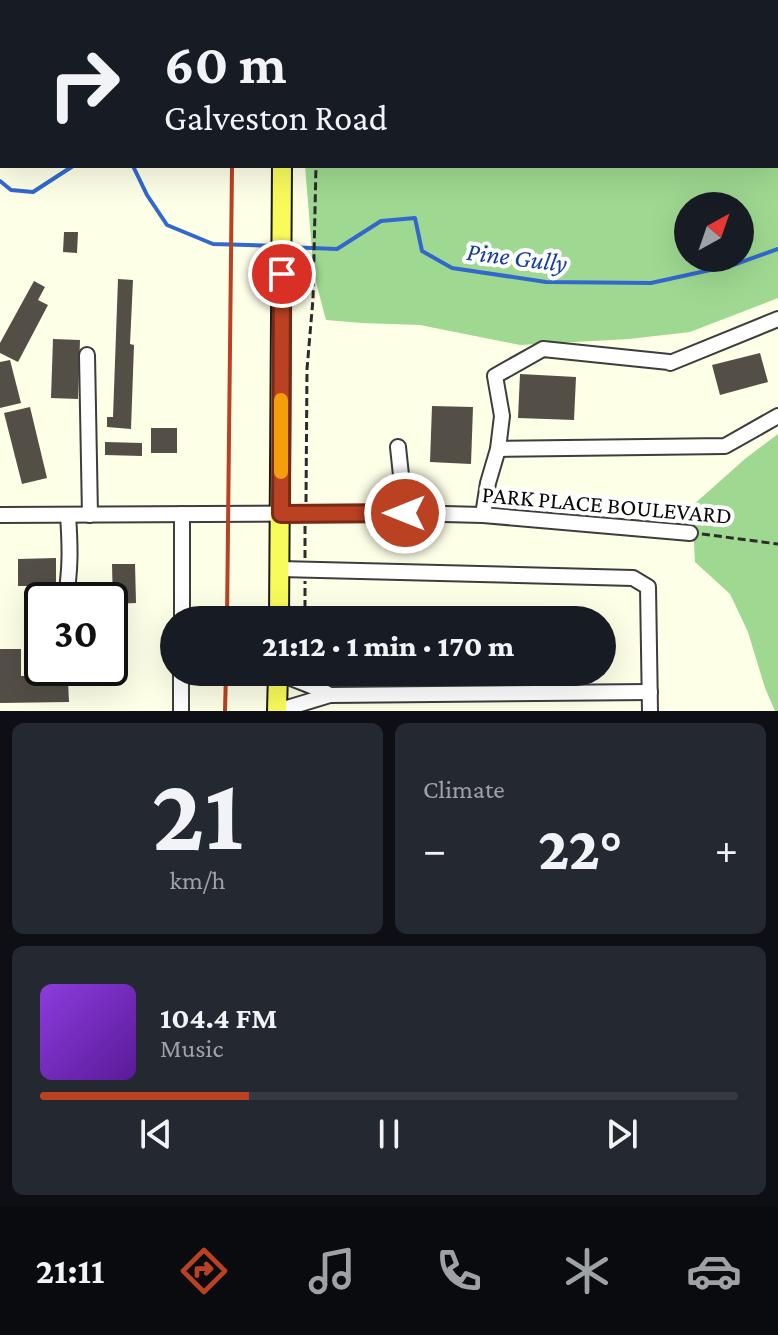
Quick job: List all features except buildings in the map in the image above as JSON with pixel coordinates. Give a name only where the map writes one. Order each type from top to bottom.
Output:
[{"type":"main road","points":[[279,606],[282,168]]},
{"type":"main road","points":[[277,711],[278,686]]},
{"type":"street","points":[[483,515],[502,416],[495,376],[543,349],[670,363],[778,319]]},
{"type":"street","points":[[87,355],[90,515]]},
{"type":"street","points":[[498,449],[725,446],[778,416]]},
{"type":"street","points":[[398,447],[405,513]]},
{"type":"street","points":[[182,514],[182,606]]},
{"type":"street","name":"PARK PLACE BOULEVARD","points":[[0,515],[483,515],[690,533]]},
{"type":"street","points":[[68,515],[71,546],[68,582]]},
{"type":"street","points":[[280,569],[633,578],[648,587],[650,711]]},
{"type":"street","points":[[181,686],[181,711]]},
{"type":"street","points":[[314,686],[330,695]]},
{"type":"street","points":[[277,711],[330,695],[650,692]]},
{"type":"path","points":[[306,495],[307,369],[313,299],[316,168]]},
{"type":"path","points":[[305,530],[305,561]]},
{"type":"path","name":"PARK PLACE BOULEVARD","points":[[690,533],[778,544]]},
{"type":"path","points":[[305,580],[305,606]]},
{"type":"green space","points":[[305,168],[778,168],[778,298],[690,332],[520,345],[420,325],[326,320],[314,275]]},
{"type":"green space","points":[[778,434],[778,711],[775,711],[748,632],[730,594],[695,562],[692,506]]},
{"type":"waterway","name":"Pine Gully","points":[[0,181],[11,190],[33,192],[70,168]]},
{"type":"waterway","name":"Pine Gully","points":[[134,168],[167,225],[213,244],[277,246]]},
{"type":"waterway","name":"Pine Gully","points":[[285,247],[337,249],[381,221],[415,218],[422,251],[452,268],[546,282],[651,283],[733,265],[778,249]]},
{"type":"railway","points":[[227,606],[232,168]]},
{"type":"railway","points":[[225,711],[226,686]]},
{"type":"slow traffic","points":[[281,400],[281,472]]},
{"type":"route","points":[[282,274],[281,514],[405,513]]}]
